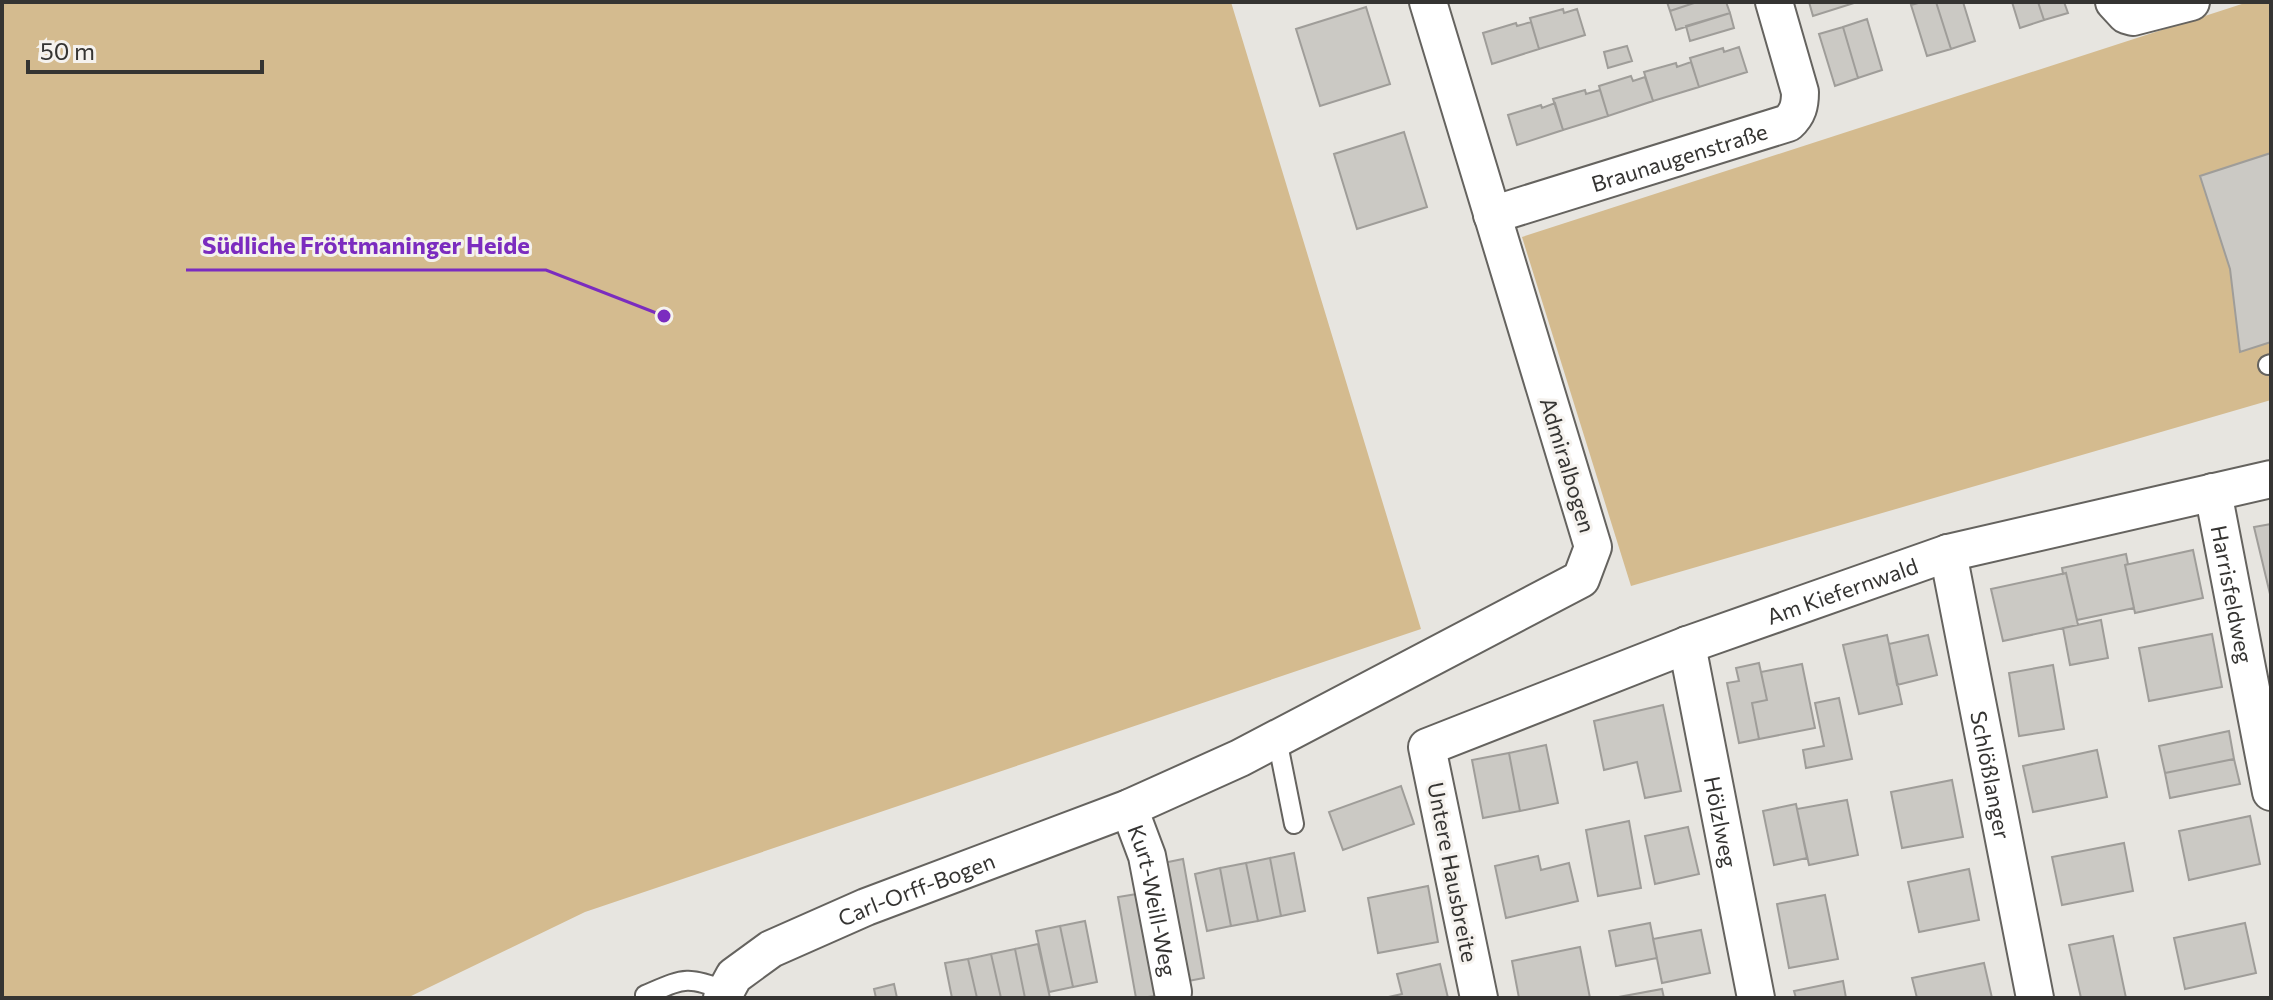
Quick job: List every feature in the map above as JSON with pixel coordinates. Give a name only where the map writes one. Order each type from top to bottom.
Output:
[{"type":"street","name":"Admiralbogen","points":[[1129,808],[1277,739],[1581,579],[1593,547],[1428,2]]},
{"type":"street","name":"Braunaugenstraße","points":[[1492,215],[1788,123],[1795,117],[1800,92],[1774,2]]},
{"type":"street","points":[[2114,2],[2126,15],[2133,17],[2191,2]]},
{"type":"street","name":"Am Kiefernwald","points":[[1427,747],[1687,645],[1948,553],[2271,479]]},
{"type":"street","name":"Harrisfeldweg","points":[[2213,492],[2271,792]]},
{"type":"street","name":"Schlößlanger","points":[[1948,553],[2035,998]]},
{"type":"street","name":"Hölzlweg","points":[[1687,645],[1756,998]]},
{"type":"street","name":"Untere Hausbreite","points":[[1427,747],[1479,998]]},
{"type":"street","name":"Kurt-Weill-Weg","points":[[1129,808],[1147,856],[1173,992]]},
{"type":"street","name":"Carl-Orff-Bogen","points":[[724,994],[734,976],[771,949],[866,907],[1129,808]]},
{"type":"lane","points":[[1277,739],[1294,824]]},
{"type":"lane","points":[[645,995],[682,980],[707,983],[724,994]]},
{"type":"shaded area","points":[[2,2],[1231,2],[1421,629],[585,912],[407,998],[2,998]]},
{"type":"shaded area","points":[[2248,2],[2271,2],[2271,400],[1631,586],[1522,237]]},
{"type":"building","points":[[1667,2],[1697,2],[1670,11]]},
{"type":"building","points":[[1697,2],[1726,2],[1730,13],[1676,30],[1670,11]]},
{"type":"building","points":[[1809,2],[1854,2],[1854,3],[1813,16]]},
{"type":"building","points":[[1936,2],[1951,49],[1927,56],[1911,5]]},
{"type":"building","points":[[1936,2],[1963,2],[1975,41],[1951,49]]},
{"type":"building","points":[[2012,2],[2038,2],[2044,20],[2020,28]]},
{"type":"building","points":[[2038,2],[2064,2],[2068,13],[2044,20]]},
{"type":"building","points":[[1366,7],[1390,84],[1320,106],[1296,29]]},
{"type":"building","points":[[1563,9],[1564,13],[1577,9],[1585,35],[1539,49],[1530,18]]},
{"type":"building","points":[[1730,13],[1734,28],[1690,41],[1686,26]]},
{"type":"building","points":[[1867,19],[1882,70],[1858,78],[1843,27]]},
{"type":"building","points":[[1531,22],[1539,49],[1492,64],[1483,33]]},
{"type":"building","points":[[1843,27],[1858,78],[1835,86],[1819,34]]},
{"type":"building","points":[[1627,46],[1632,61],[1608,68],[1604,52]]},
{"type":"building","points":[[1739,47],[1747,72],[1699,87],[1690,58],[1723,48],[1724,52]]},
{"type":"building","points":[[1691,62],[1699,87],[1653,101],[1644,72]]},
{"type":"building","points":[[1631,76],[1633,81],[1645,77],[1653,101],[1608,116],[1599,86]]},
{"type":"building","points":[[1585,90],[1586,94],[1600,90],[1608,116],[1563,130],[1553,99]]},
{"type":"building","points":[[1555,103],[1563,130],[1517,145],[1508,115]]},
{"type":"building","points":[[1404,132],[1427,207],[1357,229],[1334,154]]},
{"type":"building","points":[[2271,153],[2271,342],[2240,352],[2230,269],[2200,176]]},
{"type":"building","points":[[2271,524],[2271,594],[2270,594],[2254,527]]},
{"type":"building","points":[[2193,550],[2203,598],[2135,613],[2125,565]]},
{"type":"building","points":[[2126,554],[2128,564],[2125,565],[2134,608],[2077,620],[2066,573],[2063,574],[2062,568]]},
{"type":"building","points":[[2066,573],[2078,625],[2003,641],[1991,589]]},
{"type":"building","points":[[2101,620],[2108,658],[2070,665],[2063,628]]},
{"type":"building","points":[[2212,634],[2222,687],[2149,701],[2139,648]]},
{"type":"building","points":[[1887,635],[1902,704],[1859,714],[1843,645]]},
{"type":"building","points":[[1928,635],[1937,675],[1897,685],[1889,644]]},
{"type":"building","points":[[1759,663],[1767,700],[1752,703],[1759,739],[1739,743],[1727,683],[1739,681],[1736,668]]},
{"type":"building","points":[[1802,664],[1815,728],[1759,739],[1752,703],[1767,700],[1761,672]]},
{"type":"building","points":[[2053,665],[2064,729],[2019,736],[2009,673]]},
{"type":"building","points":[[1839,698],[1852,759],[1806,768],[1803,750],[1824,746],[1815,703]]},
{"type":"building","points":[[1663,705],[1681,791],[1645,798],[1637,762],[1604,770],[1594,721]]},
{"type":"building","points":[[2229,731],[2234,759],[2165,773],[2159,746]]},
{"type":"building","points":[[1546,745],[1558,803],[1520,811],[1509,753]]},
{"type":"building","points":[[2097,750],[2107,797],[2033,812],[2023,766]]},
{"type":"building","points":[[1509,753],[1520,811],[1483,818],[1472,760]]},
{"type":"building","points":[[2234,759],[2240,784],[2170,798],[2165,773]]},
{"type":"building","points":[[1952,780],[1963,837],[1902,848],[1891,792]]},
{"type":"building","points":[[1401,786],[1414,824],[1343,850],[1329,812]]},
{"type":"building","points":[[1847,800],[1858,855],[1809,865],[1797,809]]},
{"type":"building","points":[[1796,804],[1807,858],[1774,865],[1763,811]]},
{"type":"building","points":[[2250,816],[2260,864],[2189,880],[2179,831]]},
{"type":"building","points":[[1629,821],[1641,888],[1598,896],[1586,830]]},
{"type":"building","points":[[1688,827],[1699,874],[1655,884],[1645,836]]},
{"type":"building","points":[[2124,843],[2133,891],[2062,905],[2052,857]]},
{"type":"building","points":[[1294,853],[1305,911],[1281,916],[1270,858]]},
{"type":"building","points":[[1538,856],[1541,870],[1569,863],[1578,901],[1506,918],[1495,866]]},
{"type":"building","points":[[1270,858],[1281,916],[1258,921],[1246,863]]},
{"type":"building","points":[[1183,859],[1204,978],[1183,982],[1163,863]]},
{"type":"building","points":[[1246,863],[1258,921],[1231,926],[1220,868]]},
{"type":"building","points":[[1220,868],[1231,926],[1207,931],[1195,874]]},
{"type":"building","points":[[1969,869],[1979,920],[1919,932],[1908,882]]},
{"type":"building","points":[[1428,886],[1438,942],[1378,953],[1368,898]]},
{"type":"building","points":[[1137,894],[1155,996],[1141,998],[1136,998],[1118,897]]},
{"type":"building","points":[[1825,895],[1838,959],[1789,968],[1777,904]]},
{"type":"building","points":[[1085,921],[1097,982],[1073,987],[1060,926]]},
{"type":"building","points":[[1650,923],[1657,958],[1616,966],[1609,931]]},
{"type":"building","points":[[2245,923],[2256,973],[2185,989],[2174,938]]},
{"type":"building","points":[[1060,926],[1073,987],[1049,992],[1036,931]]},
{"type":"building","points":[[1701,930],[1710,973],[1662,983],[1653,939]]},
{"type":"building","points":[[2113,936],[2126,998],[2081,998],[2069,945]]},
{"type":"building","points":[[1038,944],[1050,998],[1025,998],[1015,949]]},
{"type":"building","points":[[1580,947],[1590,998],[1519,998],[1512,961]]},
{"type":"building","points":[[1015,949],[1025,998],[1001,998],[991,954]]},
{"type":"building","points":[[991,954],[1001,998],[977,998],[968,959]]},
{"type":"building","points":[[968,959],[977,998],[952,998],[945,963]]},
{"type":"building","points":[[1984,963],[1992,998],[1917,998],[1912,978]]},
{"type":"building","points":[[1440,964],[1448,998],[1384,998],[1402,994],[1397,974]]},
{"type":"building","points":[[1843,981],[1846,998],[1796,998],[1794,991]]},
{"type":"building","points":[[894,984],[897,998],[876,998],[874,989]]},
{"type":"building","points":[[1662,989],[1664,998],[1613,998]]},
{"type":"place","name":"Südliche Fröttmaninger Heide","points":[[664,316]]}]
